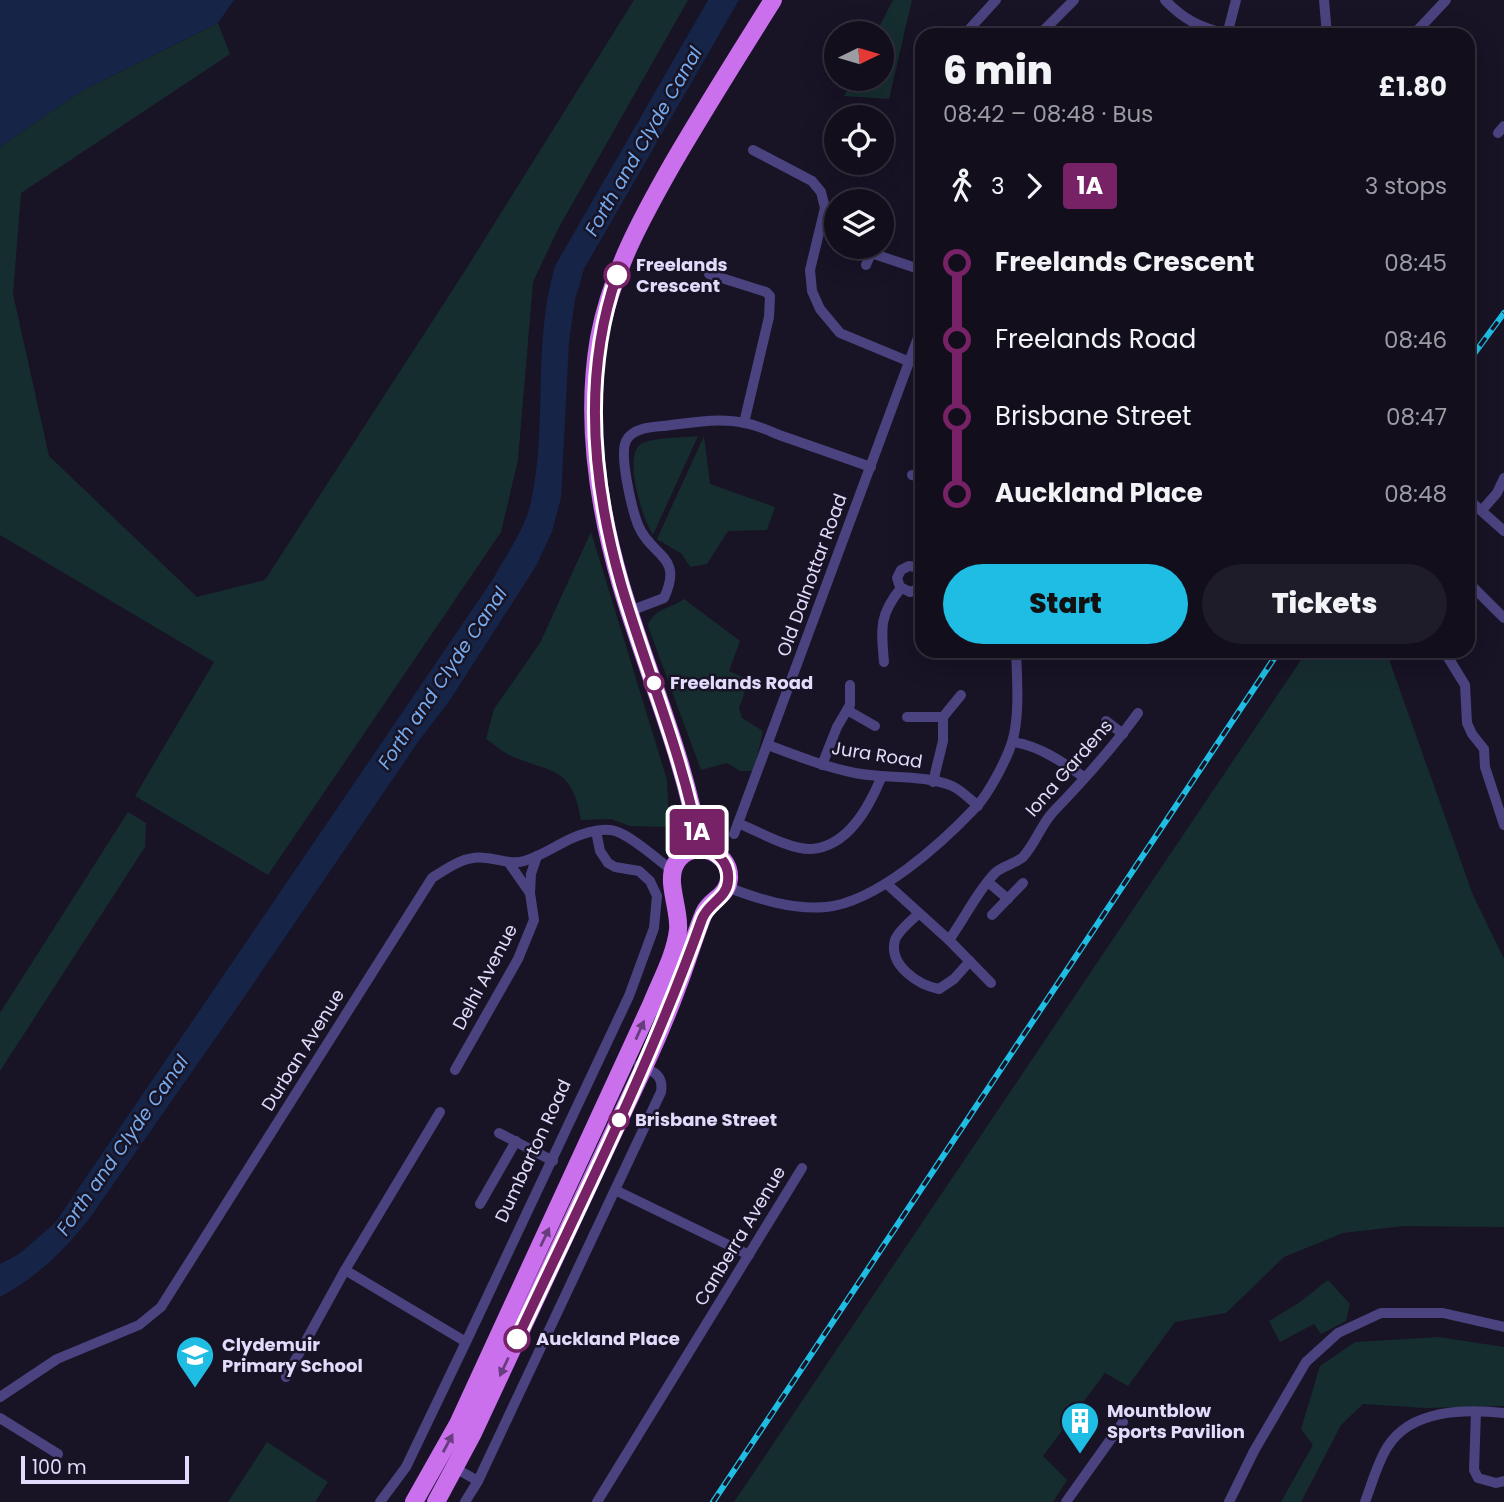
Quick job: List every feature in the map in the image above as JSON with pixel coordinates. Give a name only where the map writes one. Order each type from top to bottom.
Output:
[{"type":"main road","points":[[700,849],[685,776],[630,611],[609,533],[596,453],[594,388],[606,311],[621,264],[643,215],[773,0]]},
{"type":"main road","points":[[414,1502],[458,1424],[655,995],[677,937],[678,917],[673,880],[677,861],[684,854],[700,849],[717,854],[728,872],[727,887],[721,897],[705,912],[666,1017],[644,1067],[455,1468],[436,1502]]},
{"type":"main road","points":[[673,880],[680,897],[690,904],[701,906],[712,903]]},
{"type":"street","points":[[970,28],[996,0]]},
{"type":"street","points":[[1046,28],[1074,0]]},
{"type":"street","points":[[1165,0],[1184,19],[1203,28]]},
{"type":"street","points":[[1229,28],[1236,0]]},
{"type":"street","points":[[1324,0],[1326,28]]},
{"type":"street","points":[[1420,28],[1446,0]]},
{"type":"street","points":[[753,150],[812,181],[821,192],[825,208],[810,270],[812,292],[820,309],[840,333],[909,362]]},
{"type":"street","points":[[866,265],[871,253],[915,268]]},
{"type":"street","points":[[709,275],[766,292],[770,296],[769,317],[744,423]]},
{"type":"street","name":"Old Dalnottar Road","points":[[881,778],[873,798],[860,818],[833,843],[810,849],[736,829],[915,346]]},
{"type":"street","points":[[630,611],[664,598],[671,581],[671,569],[640,529],[632,509],[625,458],[626,441],[636,430],[715,421],[744,423],[871,467]]},
{"type":"street","points":[[1482,510],[1497,493],[1504,478]]},
{"type":"street","points":[[1475,504],[1504,531]]},
{"type":"street","points":[[915,572],[909,566],[901,570],[897,578],[901,588],[910,592],[915,585]]},
{"type":"street","points":[[884,662],[883,617],[889,603],[901,588]]},
{"type":"street","points":[[1475,589],[1504,618]]},
{"type":"street","points":[[727,887],[758,899],[799,907],[828,907],[851,901],[887,884],[978,806],[1013,741],[1017,698],[1016,658]]},
{"type":"street","points":[[1448,658],[1465,685],[1467,723],[1484,749],[1485,767],[1504,825]]},
{"type":"street","points":[[822,765],[850,705],[850,685]]},
{"type":"street","points":[[933,782],[943,741],[943,717],[961,695]]},
{"type":"street","points":[[847,710],[875,726]]},
{"type":"street","name":"Iona Gardens","points":[[949,940],[964,920],[974,899],[996,871],[1022,858],[1052,813],[1113,748],[1138,713]]},
{"type":"street","points":[[907,717],[943,717]]},
{"type":"street","points":[[1106,721],[1123,734]]},
{"type":"street","points":[[1013,741],[1051,755],[1084,777]]},
{"type":"street","name":"Jura Road","points":[[768,745],[822,765],[881,778],[912,778],[950,785],[978,806]]},
{"type":"street","points":[[596,831],[614,831],[628,838],[673,880]]},
{"type":"street","name":"Durban Avenue","points":[[0,1397],[57,1359],[139,1325],[161,1307],[432,878],[469,858],[485,857],[509,863],[523,862],[576,836],[596,831]]},
{"type":"street","name":"Dumbarton Road","points":[[380,1502],[406,1467],[553,1161],[629,996],[654,928],[657,896],[650,881],[639,871],[615,867],[608,863],[600,851],[596,831]]},
{"type":"street","name":"Delhi Avenue","points":[[455,1070],[521,953],[534,920],[530,893],[531,874],[537,856]]},
{"type":"street","points":[[509,863],[530,893]]},
{"type":"street","points":[[988,882],[1008,899]]},
{"type":"street","points":[[992,915],[1023,883]]},
{"type":"street","points":[[887,884],[949,940],[991,983]]},
{"type":"street","points":[[918,914],[896,937],[894,953],[902,968],[925,986],[939,989],[954,979],[970,961]]},
{"type":"street","points":[[465,1502],[478,1482],[661,1092],[661,1078],[657,1073],[627,1059]]},
{"type":"street","points":[[286,1377],[345,1270],[440,1112]]},
{"type":"street","points":[[499,1133],[553,1161]]},
{"type":"street","points":[[480,1204],[516,1141]]},
{"type":"street","name":"Canberra Avenue","points":[[597,1502],[802,1168]]},
{"type":"street","points":[[615,1190],[749,1255]]},
{"type":"street","points":[[345,1270],[466,1342]]},
{"type":"street","points":[[1229,1502],[1254,1451],[1306,1363],[1338,1333],[1381,1313],[1443,1313],[1504,1327]]},
{"type":"street","points":[[1476,1412],[1474,1469],[1478,1478],[1496,1483],[1504,1481]]},
{"type":"street","points":[[1365,1502],[1382,1457],[1402,1431],[1430,1415],[1504,1413]]},
{"type":"street","points":[[0,1418],[58,1454]]},
{"type":"street","points":[[1066,1502],[1123,1422]]},
{"type":"street","points":[[455,1468],[478,1482]]},
{"type":"green space","points":[[634,0],[688,0],[558,229],[533,282],[518,460],[501,532],[268,875],[135,796],[214,662],[0,535],[0,147],[83,90],[218,23],[230,54],[21,193],[13,294],[49,456],[197,597],[265,580],[461,277]]},
{"type":"green space","points":[[893,0],[912,0],[894,77],[894,21],[882,21]]},
{"type":"green space","points":[[847,91],[891,91],[889,99],[844,96]]},
{"type":"green space","points":[[698,436],[653,535],[644,516],[636,487],[634,459],[637,449],[643,443],[655,440]]},
{"type":"green space","points":[[704,436],[710,484],[775,507],[767,530],[728,531],[707,564],[690,567],[682,554],[657,539]]},
{"type":"green space","points":[[591,532],[667,780],[669,827],[630,826],[611,819],[581,820],[577,802],[566,780],[548,769],[509,755],[486,739],[494,709],[540,643]]},
{"type":"green space","points":[[684,599],[740,641],[729,671],[749,680],[739,708],[742,718],[763,731],[754,771],[740,771],[727,763],[701,770],[648,626],[658,612]]},
{"type":"green space","points":[[1302,658],[1388,658],[1473,895],[1504,959],[1504,1227],[1404,1226],[1343,1233],[1284,1257],[1226,1313],[1175,1322],[1128,1386],[1105,1373],[1043,1456],[1067,1480],[1053,1502],[734,1502]]},
{"type":"green space","points":[[128,812],[146,823],[145,847],[0,1071],[0,1013]]},
{"type":"green space","points":[[1328,1280],[1350,1304],[1346,1321],[1321,1334],[1314,1324],[1280,1342],[1269,1321]]},
{"type":"green space","points":[[1439,1337],[1504,1347],[1504,1406],[1425,1408],[1363,1404],[1341,1425],[1301,1502],[1281,1502],[1313,1445],[1301,1429],[1320,1366],[1355,1342]]},
{"type":"green space","points":[[267,1442],[328,1482],[315,1502],[228,1502]]},
{"type":"water","points":[[0,0],[234,0],[218,23],[83,90],[0,147]]},
{"type":"water","name":"Forth and Clyde Canal","points":[[708,0],[739,0],[584,269],[575,300],[569,342],[561,498],[552,532],[536,566],[450,700],[418,742],[89,1219],[49,1263],[0,1297],[0,1264],[19,1254],[55,1223],[493,579],[515,542],[528,512],[536,473],[544,324],[555,266]]},
{"type":"railway","points":[[1475,352],[1504,313]]},
{"type":"railway","points":[[713,1502],[1274,658]]},
{"type":"bus line","name":"1A","points":[[517,1339],[666,1017],[707,907],[721,897],[728,882],[728,872],[721,858],[712,851],[700,849],[685,776],[621,584],[603,505],[596,453],[594,388],[600,338],[617,275]]},
{"type":"place","name":"Freelands Crescent","points":[[617,275]]},
{"type":"place","name":"Freelands Road","points":[[654,683]]},
{"type":"place","name":"Brisbane Street","points":[[619,1120]]},
{"type":"place","name":"Auckland Place","points":[[517,1339]]},
{"type":"place","name":"Clydemuir Primary School","points":[[195,1389]]},
{"type":"place","name":"Mountblow Sports Pavilion","points":[[1080,1455]]}]
